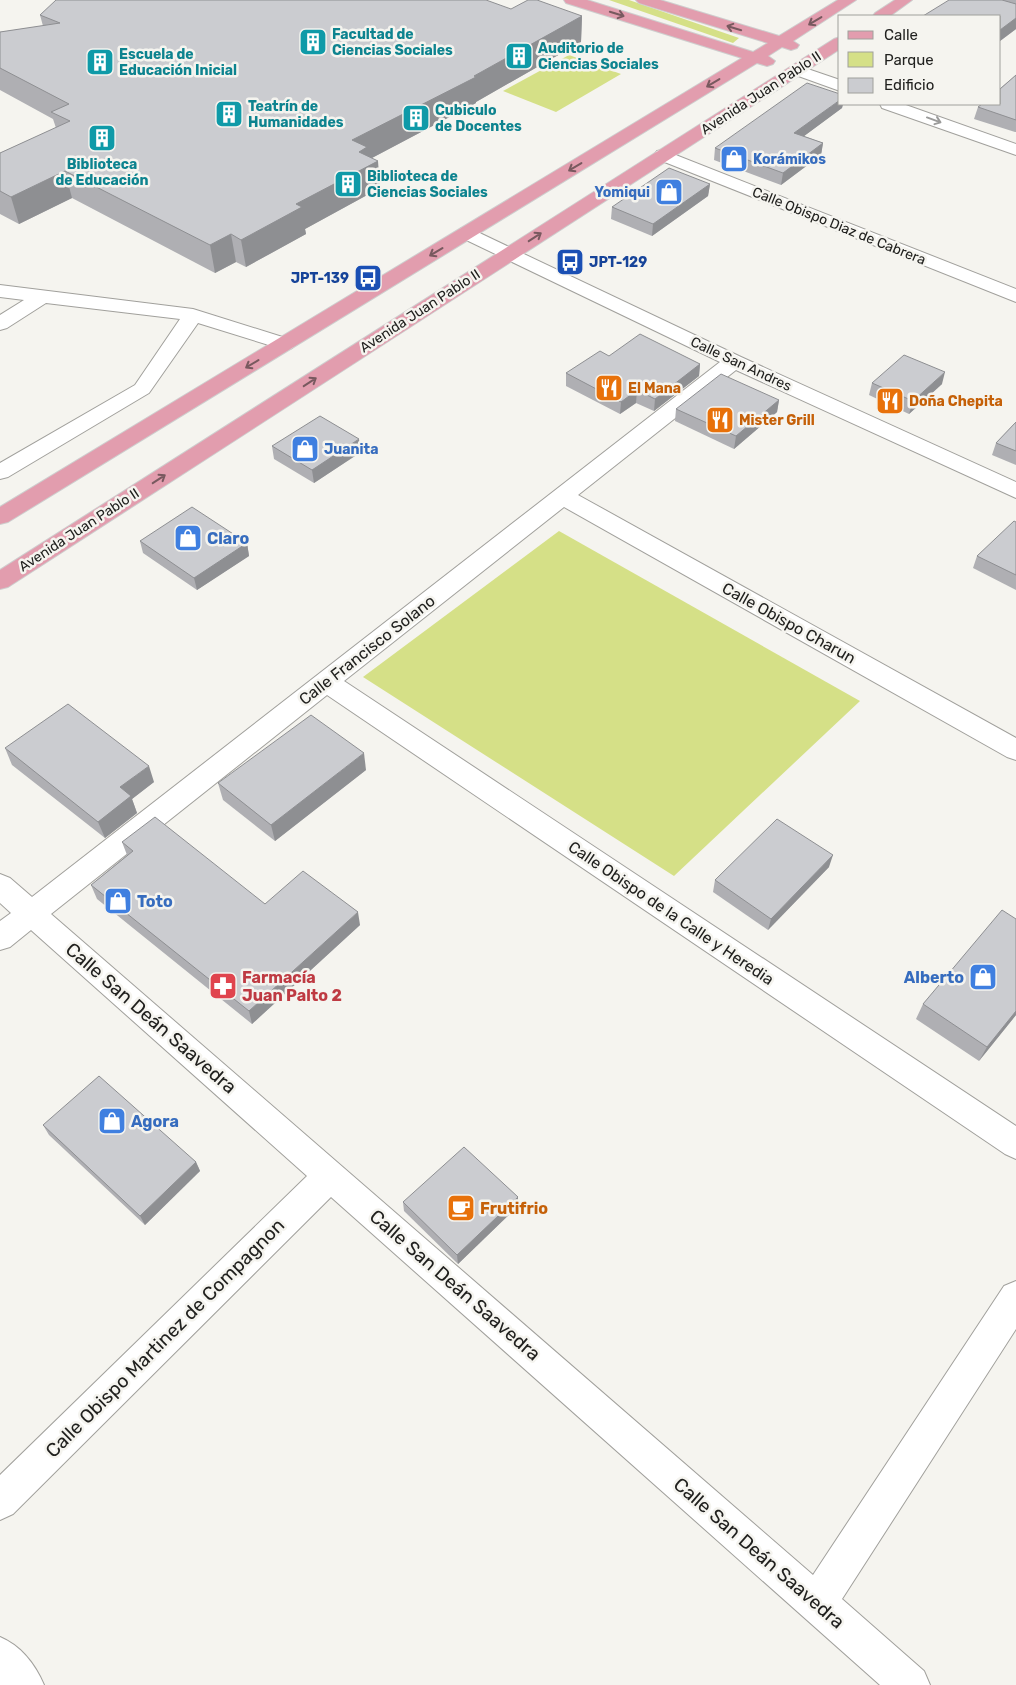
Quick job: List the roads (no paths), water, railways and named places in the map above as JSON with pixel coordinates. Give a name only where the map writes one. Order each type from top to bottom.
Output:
[{"type":"main road","points":[[571,0],[796,70]]},
{"type":"main road","points":[[644,0],[821,54]]},
{"type":"main road","name":"Avenida Juan Pablo II","points":[[0,517],[850,0]]},
{"type":"main road","points":[[882,15],[905,0]]},
{"type":"main road","name":"Avenida Juan Pablo II","points":[[0,581],[838,43]]},
{"type":"street","points":[[796,70],[838,85]]},
{"type":"street","points":[[891,105],[1016,150]]},
{"type":"street","name":"Calle Obispo Diaz de Cabrera","points":[[663,156],[1016,296]]},
{"type":"street","name":"Calle San Andres","points":[[467,233],[734,361],[1016,491]]},
{"type":"street","points":[[0,291],[193,315],[285,344]]},
{"type":"street","points":[[0,324],[41,297]]},
{"type":"street","points":[[0,472],[142,390],[193,315]]},
{"type":"street","name":"Calle Francisco Solano","points":[[0,938],[734,361]]},
{"type":"street","name":"Calle Obispo Charun","points":[[562,496],[1016,750]]},
{"type":"street","name":"Calle Obispo de la Calle y Heredia","points":[[326,682],[1016,1144]]},
{"type":"street","name":"Calle San Deán Saavedra","points":[[0,886],[910,1685]]},
{"type":"street","name":"Calle Obispo Martinez de Compagnon","points":[[0,1501],[330,1175]]},
{"type":"street","points":[[817,1603],[1016,1298]]},
{"type":"street","points":[[0,1657],[24,1685]]},
{"type":"place","name":"Facultad de Ciencias Sociales","points":[[313,42]]},
{"type":"place","name":"Auditorio de Ciencias Sociales","points":[[519,56]]},
{"type":"place","name":"Escuela de Educación Inicial","points":[[100,62]]},
{"type":"place","name":"Teatrín de Humanidades","points":[[229,114]]},
{"type":"place","name":"Cubiculo de Docentes","points":[[416,118]]},
{"type":"place","name":"Biblioteca de Educación","points":[[102,138]]},
{"type":"place","name":"Korámikos","points":[[734,159]]},
{"type":"place","name":"Biblioteca de Ciencias Sociales","points":[[348,184]]},
{"type":"place","name":"Yomiqui","points":[[669,192]]},
{"type":"place","name":"JPT-129","points":[[570,262]]},
{"type":"place","name":"JPT-139","points":[[368,278]]},
{"type":"place","name":"El Mana","points":[[609,388]]},
{"type":"place","name":"Doña Chepita","points":[[890,401]]},
{"type":"place","name":"Mister Grill","points":[[720,420]]},
{"type":"place","name":"Juanita","points":[[305,449]]},
{"type":"place","name":"Claro","points":[[188,538]]},
{"type":"place","name":"Toto","points":[[118,901]]},
{"type":"place","name":"Alberto","points":[[983,977]]},
{"type":"place","name":"Farmacía Juan Palto 2","points":[[223,986]]},
{"type":"place","name":"Agora","points":[[112,1121]]},
{"type":"place","name":"Frutifrio","points":[[461,1208]]}]
